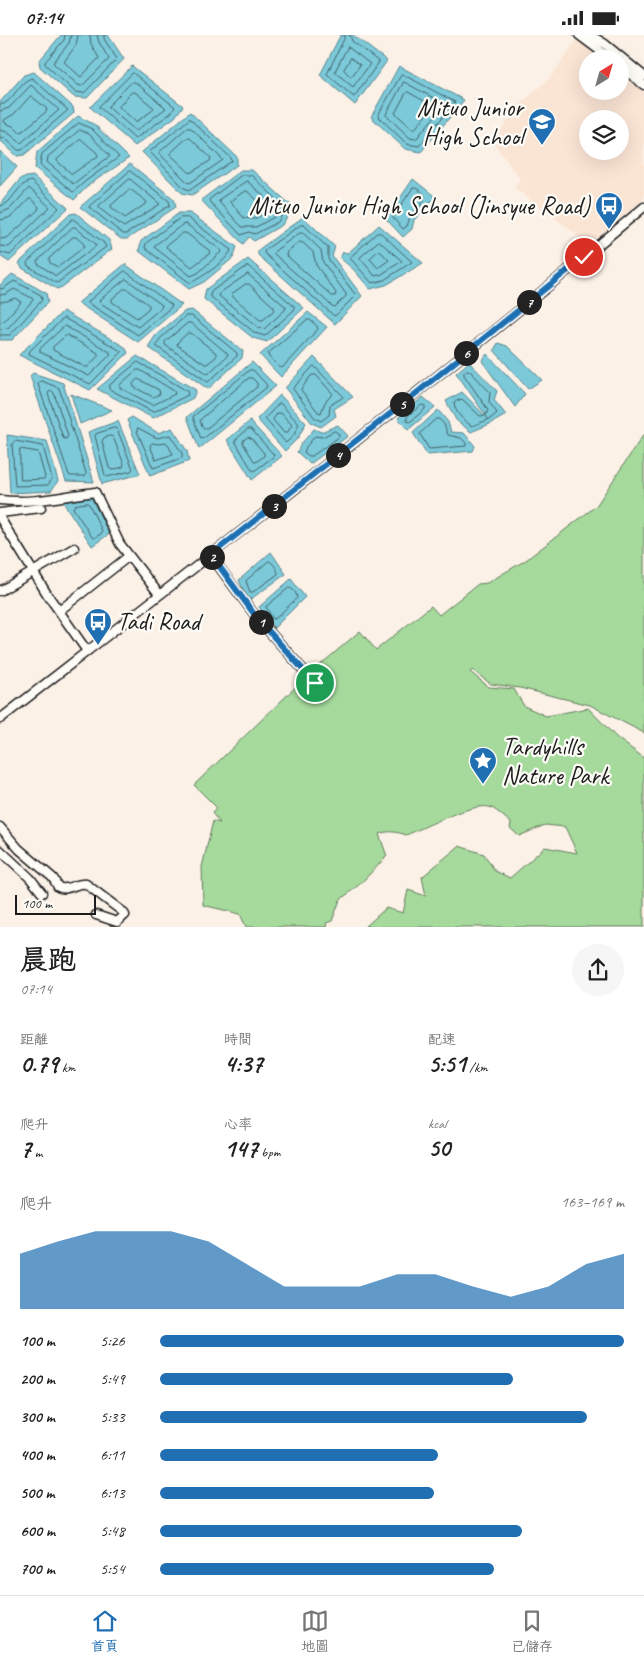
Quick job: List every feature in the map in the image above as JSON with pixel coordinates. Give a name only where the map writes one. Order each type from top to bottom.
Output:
[{"type":"street","points":[[579,35],[600,50]]},
{"type":"street","points":[[590,35],[605,44],[644,76]]},
{"type":"street","points":[[629,73],[644,85]]},
{"type":"street","points":[[0,719],[419,391],[644,207]]},
{"type":"street","points":[[0,500],[18,502],[44,501],[95,492],[120,544],[159,595]]},
{"type":"street","points":[[0,513],[42,508]]},
{"type":"street","points":[[1,521],[32,571],[87,651]]},
{"type":"street","points":[[0,591],[74,547]]},
{"type":"street","points":[[211,555],[257,618],[325,692]]},
{"type":"street","points":[[59,611],[129,557]]},
{"type":"street","points":[[0,827],[18,849],[53,878],[58,887],[66,889],[86,883],[125,915],[117,922],[96,915]]},
{"type":"street","points":[[0,850],[30,878],[42,893]]},
{"type":"shaded area","name":"Mituo Junior High School","points":[[577,40],[590,50],[579,50],[579,100],[629,100],[629,80],[644,92],[644,199],[586,246],[575,233],[514,187],[520,179],[493,142],[517,107],[550,78]]},
{"type":"green space","points":[[644,434],[644,733],[590,705],[520,688],[491,684],[472,670],[470,672],[489,687],[514,689],[524,706],[546,716],[588,708],[617,738],[644,758],[644,927],[365,927],[386,908],[403,913],[408,890],[426,896],[422,877],[459,846],[484,854],[495,871],[510,878],[545,847],[577,853],[565,827],[545,825],[519,836],[510,828],[511,823],[502,815],[492,808],[484,807],[463,811],[406,835],[393,832],[379,834],[387,856],[360,884],[340,900],[332,921],[326,923],[327,927],[246,927],[240,914],[203,905],[202,867],[213,821],[220,823],[212,813],[217,808],[194,785],[306,677],[360,631],[376,650],[431,606],[439,615],[478,584],[487,583],[526,560],[596,506]]},
{"type":"water","points":[[61,35],[108,35],[124,59],[87,98],[74,97],[40,67],[39,61]]},
{"type":"water","points":[[353,35],[387,61],[355,105],[320,75],[340,36]]},
{"type":"water","points":[[132,66],[183,106],[175,117],[135,146],[90,107]]},
{"type":"water","points":[[399,66],[464,100],[421,152],[405,149],[371,117]]},
{"type":"water","points":[[34,72],[73,107],[74,113],[24,155],[17,156],[0,140],[0,102],[24,75]]},
{"type":"water","points":[[190,112],[237,157],[237,165],[192,195],[182,193],[142,152]]},
{"type":"water","points":[[78,116],[95,125],[129,158],[90,184],[74,200],[35,168],[37,152]]},
{"type":"water","points":[[0,151],[17,167],[0,186]]},
{"type":"water","points":[[130,164],[174,199],[176,207],[127,239],[121,239],[80,207]]},
{"type":"water","points":[[241,170],[252,170],[293,207],[282,225],[254,241],[249,237],[243,244],[201,200]]},
{"type":"water","points":[[33,176],[68,208],[9,262],[0,256],[0,204],[21,178]]},
{"type":"water","points":[[413,179],[438,199],[426,203],[429,212],[424,210],[414,220],[412,229],[403,237],[386,219]]},
{"type":"water","points":[[76,213],[109,240],[112,249],[57,289],[22,268],[19,263],[70,214]]},
{"type":"water","points":[[179,213],[190,213],[237,247],[233,258],[204,282],[189,289],[139,251],[141,241]]},
{"type":"water","points":[[303,217],[335,247],[332,256],[362,296],[335,324],[258,255],[258,250]]},
{"type":"water","points":[[379,225],[423,263],[386,285],[370,289],[354,270],[340,258],[343,252],[348,253]]},
{"type":"water","points":[[248,259],[304,308],[267,342],[253,338],[204,299],[206,289]]},
{"type":"water","points":[[125,264],[182,305],[138,342],[78,303]]},
{"type":"water","points":[[12,274],[46,293],[48,302],[12,340],[0,340],[0,285]]},
{"type":"water","points":[[192,310],[243,351],[242,358],[208,389],[148,347],[156,335],[185,311]]},
{"type":"water","points":[[63,311],[125,347],[128,353],[90,390],[19,355]]},
{"type":"water","points":[[308,312],[327,327],[281,377],[260,355]]},
{"type":"water","points":[[498,343],[507,346],[542,380],[528,389],[494,350]]},
{"type":"water","points":[[487,354],[525,394],[515,407],[482,361]]},
{"type":"water","points":[[137,356],[196,390],[193,398],[153,418],[97,389]]},
{"type":"water","points":[[314,357],[353,397],[334,409],[336,416],[321,427],[312,423],[285,388]]},
{"type":"water","points":[[252,362],[276,386],[199,449],[187,417]]},
{"type":"water","points":[[469,362],[497,391],[494,400],[506,415],[471,432],[456,420],[446,401],[462,392],[489,420],[456,373]]},
{"type":"water","points":[[33,373],[63,383],[94,482],[66,481],[30,376]]},
{"type":"water","points":[[71,394],[112,410],[80,424]]},
{"type":"water","points":[[280,395],[306,423],[298,438],[285,451],[257,419]]},
{"type":"water","points":[[423,397],[435,407],[408,430],[398,418]]},
{"type":"water","points":[[438,410],[448,422],[451,432],[464,433],[475,446],[473,451],[427,455],[413,433]]},
{"type":"water","points":[[132,417],[158,433],[172,428],[187,451],[189,461],[150,476],[127,420]]},
{"type":"water","points":[[118,421],[140,474],[102,484],[88,432]]},
{"type":"water","points":[[250,421],[282,456],[252,480],[227,440]]},
{"type":"water","points":[[338,425],[348,436],[310,464],[297,452],[301,444],[314,429],[321,432]]},
{"type":"water","points":[[7,435],[47,441],[58,481],[51,491],[10,493]]},
{"type":"water","points":[[91,497],[109,534],[92,546],[63,502]]},
{"type":"water","points":[[271,552],[286,574],[248,601],[239,580]]},
{"type":"water","points":[[291,579],[305,597],[274,628],[259,607]]},
{"type":"place","name":"Mituo Junior High School","points":[[542,146]]},
{"type":"place","name":"Mituo Junior High School (Jinsyue Road)","points":[[609,230]]},
{"type":"place","name":"Tadi Road","points":[[98,646]]},
{"type":"place","name":"Tardyhills Nature Park","points":[[483,785]]},
{"type":"route","points":[[315,683],[257,618],[211,555],[419,391],[584,257]]}]
